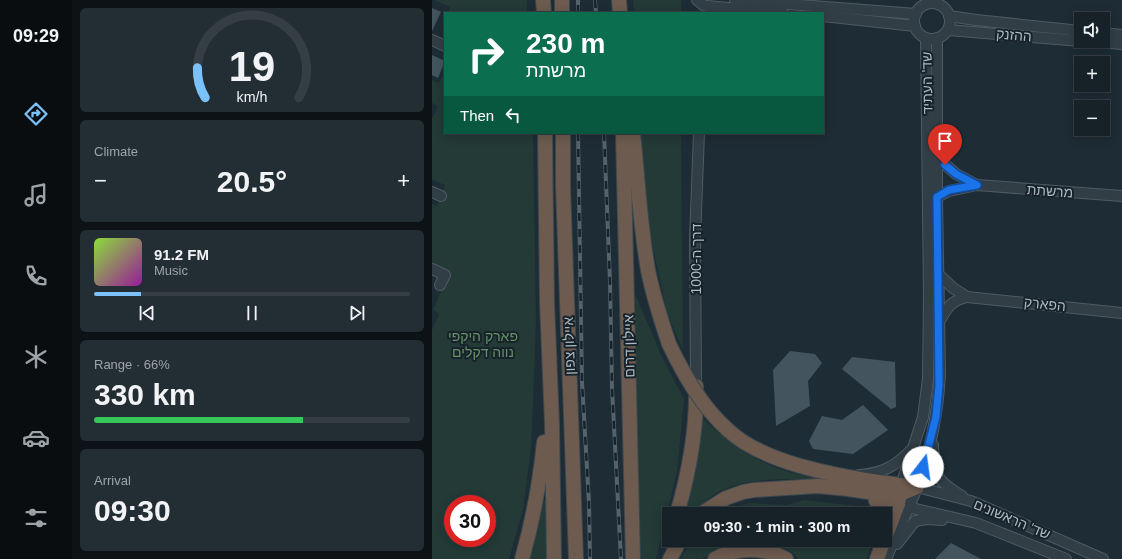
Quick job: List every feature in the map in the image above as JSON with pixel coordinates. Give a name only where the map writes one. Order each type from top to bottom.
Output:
[{"type":"highway","points":[[562,0],[562,12]]},
{"type":"highway","points":[[619,0],[620,12]]},
{"type":"highway","points":[[545,134],[547,302],[554,559]]},
{"type":"highway","name":"איילון צפון","points":[[563,134],[563,186],[576,559]]},
{"type":"highway","name":"איילון דרום","points":[[623,134],[633,559]]},
{"type":"highway","points":[[632,134],[641,226],[648,271],[656,305],[669,344],[683,373],[708,409],[744,444],[768,456],[845,476],[901,494]]},
{"type":"highway","points":[[522,559],[537,500],[546,427],[547,302]]},
{"type":"highway","points":[[679,507],[693,440],[696,384]]},
{"type":"highway","points":[[711,507],[726,498],[743,492],[769,488],[901,494],[917,487]]},
{"type":"highway","points":[[892,519],[901,494]]},
{"type":"highway","points":[[666,559],[669,547]]},
{"type":"highway","points":[[670,559],[676,547]]},
{"type":"highway","points":[[884,558],[885,547]]},
{"type":"highway","points":[[715,559],[731,552],[752,550],[774,553],[786,559]]},
{"type":"street","points":[[735,0],[916,14]]},
{"type":"street","points":[[937,2],[949,16],[950,25],[948,30],[942,36],[937,38],[926,38],[919,33],[915,26],[916,14],[925,3],[933,4],[937,2]]},
{"type":"street","points":[[701,5],[723,10],[763,12]]},
{"type":"street","points":[[824,16],[915,26]]},
{"type":"street","name":"ההזנק","points":[[949,16],[1074,30]]},
{"type":"street","name":"ההזנק","points":[[948,30],[1074,40]]},
{"type":"street","points":[[1110,34],[1122,35]]},
{"type":"street","name":"שד' העתיד","points":[[884,558],[923,417],[928,379],[929,281],[926,38]]},
{"type":"street","name":"שד' העתיד","points":[[901,494],[917,487],[926,460],[933,430],[938,396],[939,322],[937,38]]},
{"type":"street","points":[[432,40],[444,46]]},
{"type":"street","points":[[1110,43],[1122,44]]},
{"type":"street","name":"דרך ה-1000","points":[[696,384],[695,239],[699,134]]},
{"type":"street","name":"מרשתת","points":[[938,158],[956,174],[977,185]]},
{"type":"street","name":"מרשתת","points":[[937,197],[949,190],[977,185],[1122,196]]},
{"type":"street","points":[[432,269],[445,275],[440,285]]},
{"type":"street","name":"הפארק","points":[[938,274],[953,288],[967,297],[1122,313]]},
{"type":"street","points":[[939,322],[948,306],[957,300],[967,297]]},
{"type":"street","points":[[933,430],[934,459],[937,475],[940,481],[971,501]]},
{"type":"street","points":[[845,476],[870,474],[891,467],[901,460],[914,447]]},
{"type":"street","name":"שד' הראשונים","points":[[917,487],[971,501],[1104,559]]},
{"type":"street","points":[[901,494],[976,523]]},
{"type":"street","points":[[884,558],[915,521],[927,519],[976,523]]},
{"type":"street","name":"שד' הראשונים","points":[[976,523],[1066,559]]},
{"type":"green space","points":[[434,0],[527,0],[527,12],[448,12],[450,7]]},
{"type":"green space","points":[[633,0],[681,0],[681,12],[634,12]]},
{"type":"green space","name":"פארק היקפי נווה דקלים","points":[[444,75],[444,134],[533,134],[536,321],[531,449],[523,510],[509,559],[432,559],[432,330],[439,314],[433,310],[449,273],[432,264],[432,204],[437,206],[445,185],[432,180],[432,119],[438,106],[432,103],[432,80],[438,83]]},
{"type":"green space","points":[[640,134],[681,134],[683,350],[667,313],[644,205]]},
{"type":"green space","points":[[635,294],[663,359],[684,399],[677,472],[669,507],[662,507],[662,534],[656,559],[641,559],[634,342]]},
{"type":"green space","points":[[700,416],[725,438],[753,457],[779,469],[819,479],[754,481],[729,487],[718,492],[707,499],[699,507],[682,507]]},
{"type":"green space","points":[[547,500],[549,559],[527,559],[542,501]]},
{"type":"green space","points":[[804,500],[865,507],[736,507],[749,503],[787,505]]},
{"type":"green space","points":[[688,547],[726,547],[711,553],[702,559],[680,559]]},
{"type":"green space","points":[[782,547],[871,547],[867,559],[799,559],[790,551]]},
{"type":"building","points":[[432,8],[441,12],[432,31]]},
{"type":"building","points":[[432,55],[444,61],[444,63],[438,78],[432,75]]},
{"type":"building","points":[[790,351],[815,354],[822,363],[808,381],[810,406],[776,426],[773,370]]},
{"type":"building","points":[[852,357],[895,362],[896,407],[891,409],[842,369]]},
{"type":"building","points":[[863,405],[888,430],[853,454],[813,449],[809,441],[822,416],[842,420]]},
{"type":"building","points":[[951,543],[981,559],[935,559]]},
{"type":"railway","points":[[578,0],[578,12]]},
{"type":"railway","points":[[595,0],[596,12]]},
{"type":"railway","points":[[578,134],[582,382],[589,503],[590,559]]},
{"type":"railway","points":[[604,134],[610,282],[612,388],[621,559]]},
{"type":"route","points":[[923,467],[936,417],[940,374],[937,197],[949,190],[977,185],[956,174],[945,165]]}]
